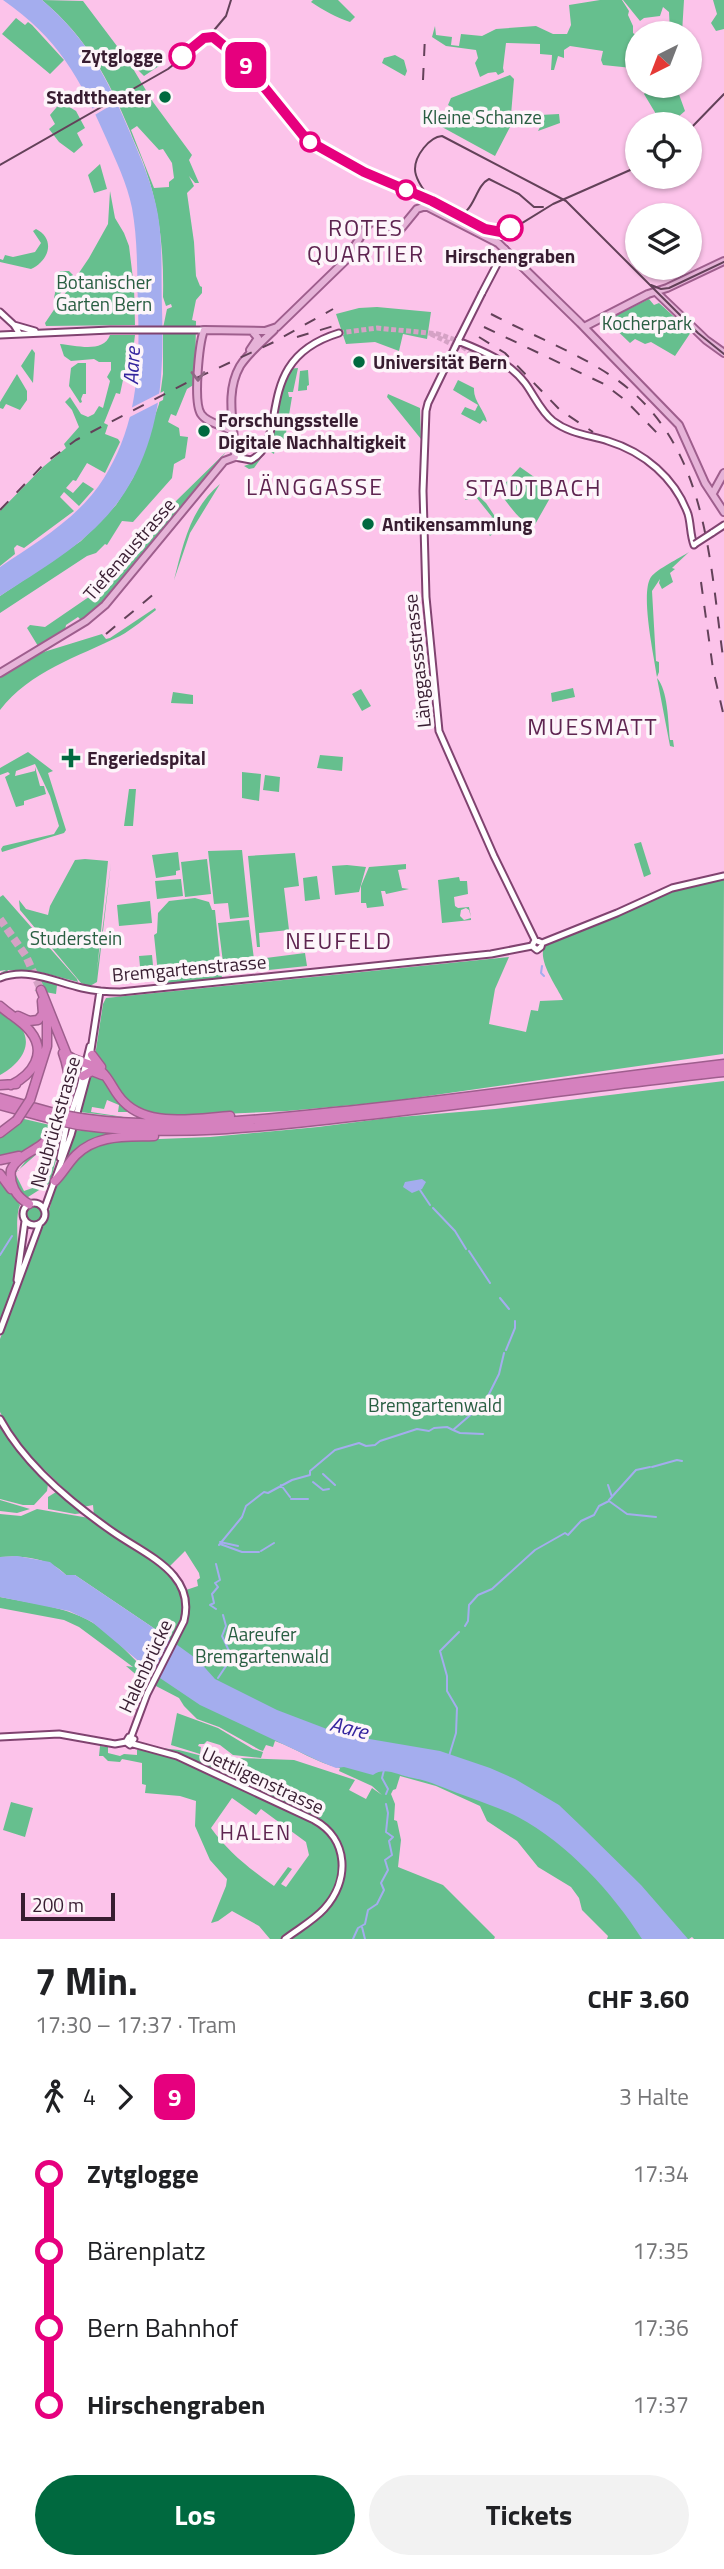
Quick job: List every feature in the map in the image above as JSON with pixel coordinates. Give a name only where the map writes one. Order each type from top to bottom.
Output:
[{"type":"highway","points":[[0,1133],[17,1120],[30,1100],[42,1068],[48,1038],[47,1014],[40,990],[69,1072],[67,1106],[61,1122],[50,1136],[14,1164],[10,1176],[15,1191],[27,1206]]},
{"type":"highway","points":[[0,1004],[34,1022],[42,1016],[42,1000]]},
{"type":"highway","points":[[0,1004],[31,1032],[37,1048],[37,1060],[32,1071],[11,1085]]},
{"type":"highway","points":[[57,1034],[67,1055],[109,1076],[111,1084]]},
{"type":"highway","points":[[0,1085],[23,1081],[36,1069],[48,1038]]},
{"type":"highway","points":[[684,1069],[724,1059]]},
{"type":"highway","points":[[79,1121],[174,1124],[306,1115],[724,1064]]},
{"type":"highway","points":[[88,1066],[100,1073],[129,1107],[154,1116],[173,1118],[306,1115]]},
{"type":"highway","points":[[0,1105],[79,1121],[157,1131],[260,1126],[386,1114],[724,1072]]},
{"type":"highway","points":[[0,1098],[57,1117]]},
{"type":"highway","points":[[55,1181],[77,1154],[100,1140],[221,1133],[260,1126]]},
{"type":"highway","points":[[0,1160],[25,1154]]},
{"type":"highway","points":[[0,1174],[27,1206]]},
{"type":"main road","points":[[241,363],[350,255],[370,222],[399,231],[417,209],[422,206],[431,208],[503,248],[679,425],[705,483],[724,512]]},
{"type":"main road","points":[[503,248],[457,341],[492,358],[519,376],[555,423],[583,436],[614,444],[660,470],[683,503],[695,545],[724,525]]},
{"type":"main road","points":[[495,268],[512,256]]},
{"type":"main road","points":[[584,327],[724,261]]},
{"type":"main road","points":[[656,292],[707,341],[724,353]]},
{"type":"main road","points":[[0,313],[19,332]]},
{"type":"main road","points":[[14,325],[36,332]]},
{"type":"main road","points":[[0,335],[19,332],[110,330],[267,331],[277,327]]},
{"type":"main road","points":[[204,330],[200,342],[199,410],[206,419],[229,424]]},
{"type":"main road","points":[[194,331],[200,342]]},
{"type":"main road","points":[[250,331],[256,332],[258,339],[241,363],[233,385],[229,424],[234,438],[233,456],[251,460],[263,451],[281,382],[293,360],[306,348],[339,333]]},
{"type":"main road","name":"Länggassstrasse","points":[[457,341],[427,407],[424,484],[426,595],[438,730],[533,943]]},
{"type":"main road","name":"Tiefenaustrasse","points":[[0,673],[86,621],[105,605],[224,461],[233,456]]},
{"type":"main road","points":[[713,493],[724,473]]},
{"type":"main road","name":"Bremgartenstrasse","points":[[0,978],[12,974],[33,975],[100,991],[121,992],[491,954],[533,943],[539,949],[542,943],[617,914],[672,888],[724,876]]},
{"type":"main road","name":"Neubrückstrasse","points":[[44,1210],[88,1066],[100,991]]},
{"type":"main road","name":"Neubrückstrasse","points":[[40,1205],[47,1200],[66,1128],[88,1066],[92,1042]]},
{"type":"main road","points":[[0,1331],[44,1217],[44,1210],[40,1205],[27,1206],[23,1216],[25,1221],[17,1284]]},
{"type":"main road","points":[[25,1221],[40,1223]]},
{"type":"main road","name":"Halenbrücke","points":[[0,1419],[17,1445],[56,1486],[97,1520],[170,1572],[181,1586],[186,1614],[180,1632],[148,1691],[130,1741]]},
{"type":"main road","name":"Uettligenstrasse","points":[[0,1737],[59,1734],[115,1744],[130,1741],[177,1756],[314,1820],[331,1832],[339,1844],[342,1858],[341,1876],[336,1892],[320,1913],[285,1939]]},
{"type":"green space","points":[[42,0],[83,1],[129,62],[153,102],[192,155],[189,160],[199,183],[195,183],[189,176],[194,186],[187,193],[196,276],[202,287],[192,320],[196,321],[195,384],[187,389],[176,416],[171,414],[168,422],[179,428],[180,436],[188,437],[185,458],[174,464],[172,478],[133,522],[122,521],[107,545],[0,613],[0,596],[81,541],[116,505],[133,478],[159,404],[163,374],[163,328],[167,309],[172,307],[171,304],[166,306],[163,297],[158,217],[143,161],[95,60],[58,14]],"holes":[[[137,126],[159,150],[163,149],[172,163],[174,178],[169,182],[169,187],[154,188],[131,130]]]},
{"type":"green space","points":[[338,0],[355,17],[350,22],[340,18],[311,2]]},
{"type":"green space","points":[[622,0],[629,11],[631,21],[625,21],[625,67],[603,65],[603,51],[570,46],[564,50],[564,58],[558,56],[554,70],[551,70],[552,55],[540,54],[540,44],[506,43],[504,72],[498,75],[496,72],[488,73],[480,77],[475,63],[478,58],[476,50],[446,46],[432,37],[435,26],[436,35],[452,37],[451,45],[459,46],[461,34],[482,36],[496,29],[536,26],[553,34],[567,34],[571,25],[569,5]]},
{"type":"green space","points":[[623,0],[684,0],[683,21],[669,21],[669,12],[663,7],[660,16],[640,21]]},
{"type":"green space","points":[[713,0],[724,0],[724,29],[716,31],[711,23],[717,14]]},
{"type":"green space","points":[[16,18],[25,25],[28,22],[32,25],[64,60],[50,74],[2,34]]},
{"type":"green space","points":[[395,55],[404,60],[407,71],[405,76],[382,63],[384,58]]},
{"type":"green space","points":[[139,62],[162,64],[144,76],[136,68]]},
{"type":"green space","name":"Kleine Schanze","points":[[510,75],[514,79],[510,127],[495,156],[442,127],[453,108],[448,105],[451,98]]},
{"type":"green space","points":[[646,98],[680,98],[685,111],[684,112],[655,112]]},
{"type":"green space","points":[[61,102],[76,111],[85,128],[77,133],[83,145],[74,153],[59,142],[49,129],[55,124],[50,115]]},
{"type":"green space","points":[[559,114],[560,123],[538,131],[542,123],[540,115]]},
{"type":"green space","points":[[100,164],[107,189],[94,193],[88,175]]},
{"type":"green space","name":"Botanischer Garten Bern","points":[[110,191],[115,218],[129,246],[135,325],[46,326],[45,323],[89,258],[108,224]]},
{"type":"green space","points":[[36,229],[46,238],[48,244],[42,261],[31,269],[0,262],[5,255],[13,257],[35,252],[41,243],[33,231]]},
{"type":"green space","points":[[60,271],[69,271],[73,275],[56,300],[56,288],[59,288],[62,275],[58,275]]},
{"type":"green space","name":"Kocherpark","points":[[649,299],[654,305],[659,303],[691,332],[675,356],[651,342],[645,344],[635,339],[630,343],[606,320]]},
{"type":"green space","points":[[377,307],[431,312],[427,339],[403,334],[399,351],[375,342],[346,344],[336,314]]},
{"type":"green space","points":[[110,335],[135,335],[131,367],[126,366],[120,394],[116,393],[104,423],[108,425],[105,434],[120,442],[105,473],[87,463],[76,481],[73,480],[66,488],[73,493],[83,482],[94,489],[79,506],[64,492],[60,497],[74,511],[24,548],[17,545],[14,548],[15,554],[0,566],[0,511],[43,467],[66,448],[64,444],[79,427],[72,410],[65,402],[70,397],[81,414],[88,417],[94,414],[99,406],[103,408],[110,381],[107,377],[111,362],[94,359],[71,361],[64,356],[60,344],[81,347],[101,345]]},
{"type":"green space","points":[[32,349],[35,353],[33,383],[21,366]]},
{"type":"green space","points":[[78,363],[86,363],[86,394],[83,394],[80,403],[69,386],[71,368]]},
{"type":"green space","points":[[298,368],[293,392],[288,392],[289,397],[292,397],[285,439],[277,438],[274,454],[267,450],[254,468],[249,469],[244,466],[255,462],[266,449],[287,369]]},
{"type":"green space","points":[[308,370],[307,390],[298,391],[300,371]]},
{"type":"green space","points":[[17,374],[27,391],[27,400],[20,410],[6,404],[3,409],[0,408],[0,402]]},
{"type":"green space","points":[[458,380],[474,388],[475,397],[487,422],[483,420],[480,424],[461,414],[465,407],[475,411],[478,405],[453,390]]},
{"type":"green space","points":[[388,394],[420,408],[421,439],[387,397]]},
{"type":"green space","points":[[226,452],[119,585],[96,609],[81,620],[78,617],[66,625],[65,630],[38,646],[27,628],[30,625],[45,627],[99,590],[111,573],[113,575],[119,571],[116,567],[124,552]]},
{"type":"green space","points":[[520,467],[554,491],[533,528],[518,516],[498,491]]},
{"type":"green space","points":[[220,484],[190,533],[174,580],[189,528],[201,505]]},
{"type":"green space","points":[[475,493],[486,503],[502,527],[490,536],[486,530],[490,527],[487,521],[492,517],[476,497],[464,500]]},
{"type":"green space","points":[[689,552],[672,568],[675,569],[670,573],[673,582],[662,589],[660,579],[652,591],[656,661],[659,662],[657,677],[647,610],[648,585],[654,574]]},
{"type":"green space","points":[[155,608],[156,610],[125,633],[40,675],[12,696],[0,710],[0,676],[34,655],[102,634],[106,639],[110,638]]},
{"type":"green space","points":[[657,678],[665,698],[670,740],[673,740],[674,747],[670,746]]},
{"type":"green space","points":[[573,688],[575,697],[552,702],[551,693]]},
{"type":"green space","points":[[361,689],[371,706],[362,711],[352,694]]},
{"type":"green space","points":[[173,692],[193,695],[193,704],[171,703]]},
{"type":"green space","points":[[28,752],[53,771],[48,773],[66,830],[64,833],[2,852],[3,846],[54,834],[59,826],[50,796],[35,764],[16,771],[15,776],[35,771],[35,767],[40,786],[44,786],[46,794],[24,801],[24,805],[16,807],[5,777],[10,774],[8,772],[0,775],[0,768]]},
{"type":"green space","points":[[320,755],[343,757],[342,771],[317,768]]},
{"type":"green space","points":[[242,772],[261,774],[259,801],[242,798]]},
{"type":"green space","points":[[265,775],[280,777],[279,792],[263,790]]},
{"type":"green space","points":[[129,789],[136,789],[133,826],[124,826]]},
{"type":"green space","points":[[641,842],[651,874],[644,877],[634,844]]},
{"type":"green space","points":[[242,850],[249,917],[230,919],[228,903],[214,904],[208,851]]},
{"type":"green space","points":[[178,852],[180,870],[176,871],[176,875],[156,878],[152,855]]},
{"type":"green space","points":[[295,853],[299,886],[284,888],[289,930],[259,933],[260,947],[257,947],[248,856]]},
{"type":"green space","points":[[207,859],[211,894],[185,897],[181,862]]},
{"type":"green space","name":"Studerstein","points":[[75,860],[108,861],[97,971],[111,863],[97,982],[90,986],[81,983],[20,910],[19,900],[26,909],[48,915],[50,906]]},
{"type":"green space","points":[[406,864],[406,869],[398,870],[402,888],[409,889],[386,894],[381,891],[384,906],[367,908],[366,903],[361,903],[361,886],[369,867]]},
{"type":"green space","points":[[332,866],[366,867],[359,892],[335,895]]},
{"type":"green space","points":[[317,876],[320,899],[305,901],[303,878]]},
{"type":"green space","points":[[459,877],[460,881],[467,881],[468,894],[454,897],[455,906],[469,907],[471,917],[466,908],[461,910],[460,916],[464,920],[471,920],[442,923],[438,880]]},
{"type":"green space","points":[[724,878],[723,1054],[386,1102],[287,1111],[177,1116],[142,1112],[120,1095],[95,1056],[106,998],[509,957],[495,989],[489,1024],[526,1032],[531,1010],[538,1011],[540,1001],[563,1000],[543,959],[544,946],[670,890]]},
{"type":"green space","points":[[181,879],[183,896],[157,899],[155,881]]},
{"type":"green space","points":[[3,895],[78,982],[40,972],[8,970],[0,973],[6,970],[0,971],[0,897]]},
{"type":"green space","points":[[195,898],[209,902],[212,910],[215,910],[222,978],[162,984],[154,935],[157,933],[158,913],[169,901]]},
{"type":"green space","points":[[150,901],[152,923],[119,926],[117,905]]},
{"type":"green space","points":[[249,920],[255,967],[224,970],[218,923]]},
{"type":"green space","points":[[305,953],[307,966],[259,971],[258,959]]},
{"type":"green space","points":[[152,955],[154,976],[141,977],[139,956]]},
{"type":"green space","points":[[20,976],[57,985],[56,994],[45,992],[43,988],[34,991],[39,988],[39,981]]},
{"type":"green space","points":[[0,1010],[18,1024],[26,1039],[19,1060],[0,1075]]},
{"type":"green space","points":[[92,1073],[104,1078],[128,1112],[118,1112],[119,1105],[107,1100],[104,1109],[92,1107],[91,1112],[137,1119],[80,1112]]},
{"type":"green space","name":"Bremgartenwald","points":[[724,1081],[724,1939],[607,1939],[608,1936],[582,1910],[579,1898],[571,1887],[538,1867],[517,1841],[487,1821],[480,1806],[436,1786],[400,1776],[396,1789],[391,1794],[395,1804],[394,1820],[397,1821],[401,1840],[398,1867],[443,1885],[495,1937],[494,1939],[270,1939],[259,1926],[232,1911],[211,1923],[227,1879],[210,1860],[195,1826],[196,1801],[180,1796],[145,1793],[142,1763],[122,1759],[120,1762],[108,1761],[99,1756],[100,1746],[108,1747],[108,1753],[120,1756],[137,1755],[137,1750],[143,1750],[143,1746],[179,1750],[226,1762],[239,1758],[294,1760],[355,1780],[349,1790],[366,1799],[372,1788],[382,1795],[372,1786],[339,1771],[340,1768],[283,1744],[275,1741],[273,1747],[266,1745],[263,1751],[219,1727],[197,1719],[179,1698],[154,1685],[174,1644],[75,1575],[66,1575],[44,1561],[0,1557],[0,1514],[21,1516],[37,1509],[89,1518],[160,1567],[174,1581],[183,1597],[184,1613],[176,1631],[180,1635],[189,1613],[186,1590],[198,1586],[197,1580],[200,1578],[185,1551],[170,1566],[94,1516],[93,1505],[83,1507],[26,1452],[10,1432],[0,1412],[0,1339],[41,1227],[47,1219],[54,1191],[64,1173],[85,1149],[109,1141],[210,1137],[495,1109]],"holes":[[[232,1798],[256,1815],[261,1809],[306,1842],[309,1855],[286,1887],[281,1884],[292,1869],[288,1867],[274,1886],[240,1860],[211,1828]]]},
{"type":"green space","points":[[20,1118],[54,1126],[30,1148],[0,1158],[0,1135]]},
{"type":"green space","points":[[74,1130],[122,1134],[101,1139],[60,1174]]},
{"type":"green space","points":[[59,1140],[61,1141],[50,1183],[25,1199],[16,1187],[14,1171],[17,1171],[15,1173],[24,1191],[44,1184]]},
{"type":"green space","points":[[38,1153],[19,1169],[27,1159]]},
{"type":"green space","points":[[0,1177],[20,1205],[17,1218],[17,1270],[0,1322]]},
{"type":"green space","points":[[31,1206],[37,1206],[42,1214],[40,1220],[31,1222],[26,1217],[26,1211]]},
{"type":"green space","points":[[0,1425],[16,1448],[48,1484],[47,1491],[34,1505],[0,1499]]},
{"type":"green space","points":[[56,1492],[84,1513],[48,1509],[48,1497]]},
{"type":"green space","points":[[0,1500],[30,1509],[17,1513],[0,1511]]},
{"type":"green space","points":[[0,1597],[68,1612],[105,1631],[152,1677],[143,1693],[139,1691],[140,1678],[126,1666],[133,1667],[79,1627],[64,1620],[0,1608]]},
{"type":"green space","points":[[177,1713],[218,1728],[263,1752],[261,1758],[233,1755],[220,1745],[207,1741],[199,1744],[200,1754],[171,1745]]},
{"type":"green space","points":[[11,1802],[33,1808],[25,1837],[3,1830]]},
{"type":"water","points":[[3,0],[42,0],[85,46],[114,96],[143,164],[156,204],[161,250],[162,357],[153,427],[137,471],[125,492],[113,509],[84,538],[0,596],[0,567],[70,517],[104,478],[124,438],[130,417],[138,353],[135,233],[130,199],[121,172],[87,96],[65,61],[39,29]]},
{"type":"water","points":[[422,1179],[426,1182],[422,1189],[412,1193],[403,1187],[405,1182]]},
{"type":"water","points":[[17,1556],[50,1562],[66,1575],[75,1575],[198,1660],[215,1679],[277,1710],[340,1734],[440,1751],[515,1779],[559,1805],[641,1885],[688,1939],[642,1939],[588,1870],[554,1841],[511,1814],[419,1779],[387,1771],[373,1775],[344,1767],[336,1768],[319,1761],[200,1705],[154,1674],[92,1622],[69,1611],[0,1597],[0,1557]]},
{"type":"pier","points":[[118,94],[120,100],[93,116],[90,110]]},
{"type":"pier","points":[[164,391],[163,400],[126,419],[129,409]]},
{"type":"waterway","points":[[542,966],[541,973],[544,976]]},
{"type":"waterway","points":[[420,1190],[430,1205]]},
{"type":"waterway","points":[[433,1208],[455,1231],[466,1249]]},
{"type":"waterway","points":[[0,1255],[12,1236]]},
{"type":"waterway","points":[[469,1251],[490,1283]]},
{"type":"waterway","points":[[500,1298],[509,1309]]},
{"type":"waterway","points":[[506,1350],[515,1321]]},
{"type":"waterway","points":[[486,1400],[499,1374],[504,1353]]},
{"type":"waterway","points":[[219,1545],[242,1517],[246,1506],[264,1492],[268,1493],[292,1480],[310,1475],[310,1471],[335,1450],[359,1443],[366,1446],[375,1445],[417,1429],[429,1431],[447,1427],[453,1430],[482,1405]]},
{"type":"waterway","points":[[453,1430],[483,1434]]},
{"type":"waterway","points":[[652,1467],[682,1461]]},
{"type":"waterway","points":[[609,1500],[636,1470],[650,1467]]},
{"type":"waterway","points":[[323,1474],[335,1485]]},
{"type":"waterway","points":[[313,1482],[323,1490],[329,1489]]},
{"type":"waterway","points":[[281,1485],[290,1497]]},
{"type":"waterway","points":[[608,1485],[612,1497]]},
{"type":"waterway","points":[[291,1499],[308,1499]]},
{"type":"waterway","points":[[465,1626],[469,1605],[478,1595],[492,1589],[535,1550],[565,1533],[568,1535],[581,1521],[594,1515],[599,1506],[609,1501],[627,1514],[656,1517]]},
{"type":"waterway","points":[[220,1542],[238,1546]]},
{"type":"waterway","points":[[261,1551],[274,1543]]},
{"type":"waterway","points":[[220,1544],[242,1552],[259,1552]]},
{"type":"waterway","points":[[216,1564],[220,1580],[215,1583],[218,1587],[212,1594],[214,1603],[210,1605],[216,1609]]},
{"type":"waterway","points":[[218,1678],[230,1653],[222,1636],[226,1626],[223,1615]]},
{"type":"waterway","points":[[449,1756],[456,1733],[457,1708],[447,1691],[447,1676],[440,1651],[459,1632]]},
{"type":"waterway","points":[[384,1770],[382,1778],[388,1789],[386,1794]]},
{"type":"waterway","points":[[353,1939],[358,1928],[365,1924],[368,1910],[377,1904],[384,1890],[381,1883],[388,1870],[385,1860],[392,1855],[389,1841],[393,1837],[386,1832],[386,1804]]},
{"type":"waterway","points":[[362,1927],[365,1939]]},
{"type":"tunnel","points":[[339,333],[377,328],[438,334],[453,339],[482,362],[491,360]]},
{"type":"tunnel","points":[[431,334],[460,348]]},
{"type":"tunnel","points":[[0,919],[26,956],[41,990]]},
{"type":"tram line","points":[[0,165],[168,69],[210,35],[226,16],[231,0]]},
{"type":"tram line","name":"9","points":[[182,56],[204,38],[213,37],[243,61],[307,140],[364,172],[432,201],[485,229],[501,232],[510,228]]},
{"type":"tram line","points":[[202,42],[214,40],[256,78],[293,131],[304,141],[347,166],[489,232],[506,233],[553,204],[625,172]]},
{"type":"tram line","points":[[702,117],[724,94]]},
{"type":"tram line","points":[[431,199],[423,189],[415,169],[420,153],[428,143],[442,136],[566,201],[698,333],[724,354]]},
{"type":"tram line","points":[[454,213],[461,214],[466,211],[489,179],[519,194],[534,207],[543,207]]},
{"type":"tram line","points":[[651,285],[661,289],[669,288],[724,262]]},
{"type":"railway","points":[[423,80],[425,36]]},
{"type":"railway","points":[[0,510],[45,463],[76,440],[190,381],[274,342],[333,309]]},
{"type":"railway","points":[[491,314],[613,377],[645,404],[669,435],[686,469],[699,507],[708,546],[724,664]]},
{"type":"railway","points":[[297,337],[337,325]]},
{"type":"railway","points":[[484,327],[604,384],[625,400],[660,436]]},
{"type":"railway","points":[[479,337],[505,353],[560,410],[593,432]]},
{"type":"railway","points":[[701,582],[713,669],[724,717]]},
{"type":"railway","points":[[106,634],[161,588]]},
{"type":"place","name":"Zytglogge","points":[[182,56]]},
{"type":"place","name":"Stadttheater","points":[[165,97]]},
{"type":"place","name":"Hirschengraben","points":[[510,228]]},
{"type":"place","name":"Universität Bern","points":[[359,362]]},
{"type":"place","name":"Forschungsstelle Digitale Nachhaltigkeit","points":[[204,431]]},
{"type":"place","name":"Antikensammlung","points":[[368,524]]},
{"type":"place","name":"Engeriedspital","points":[[71,758]]},
{"type":"district","name":"ROTES QUARTIER","points":[[366,241]]},
{"type":"district","name":"LÄNGGASSE","points":[[315,487]]},
{"type":"district","name":"STADTBACH","points":[[534,488]]},
{"type":"district","name":"MUESMATT","points":[[593,727]]},
{"type":"district","name":"NEUFELD","points":[[339,941]]},
{"type":"district","name":"HALEN","points":[[256,1833]]},
{"type":"water label","name":"Aare","points":[[132,366]]},
{"type":"water label","name":"Aare","points":[[349,1728]]},
{"type":"park label","name":"Aareufer Bremgartenwald","points":[[262,1645]]}]
